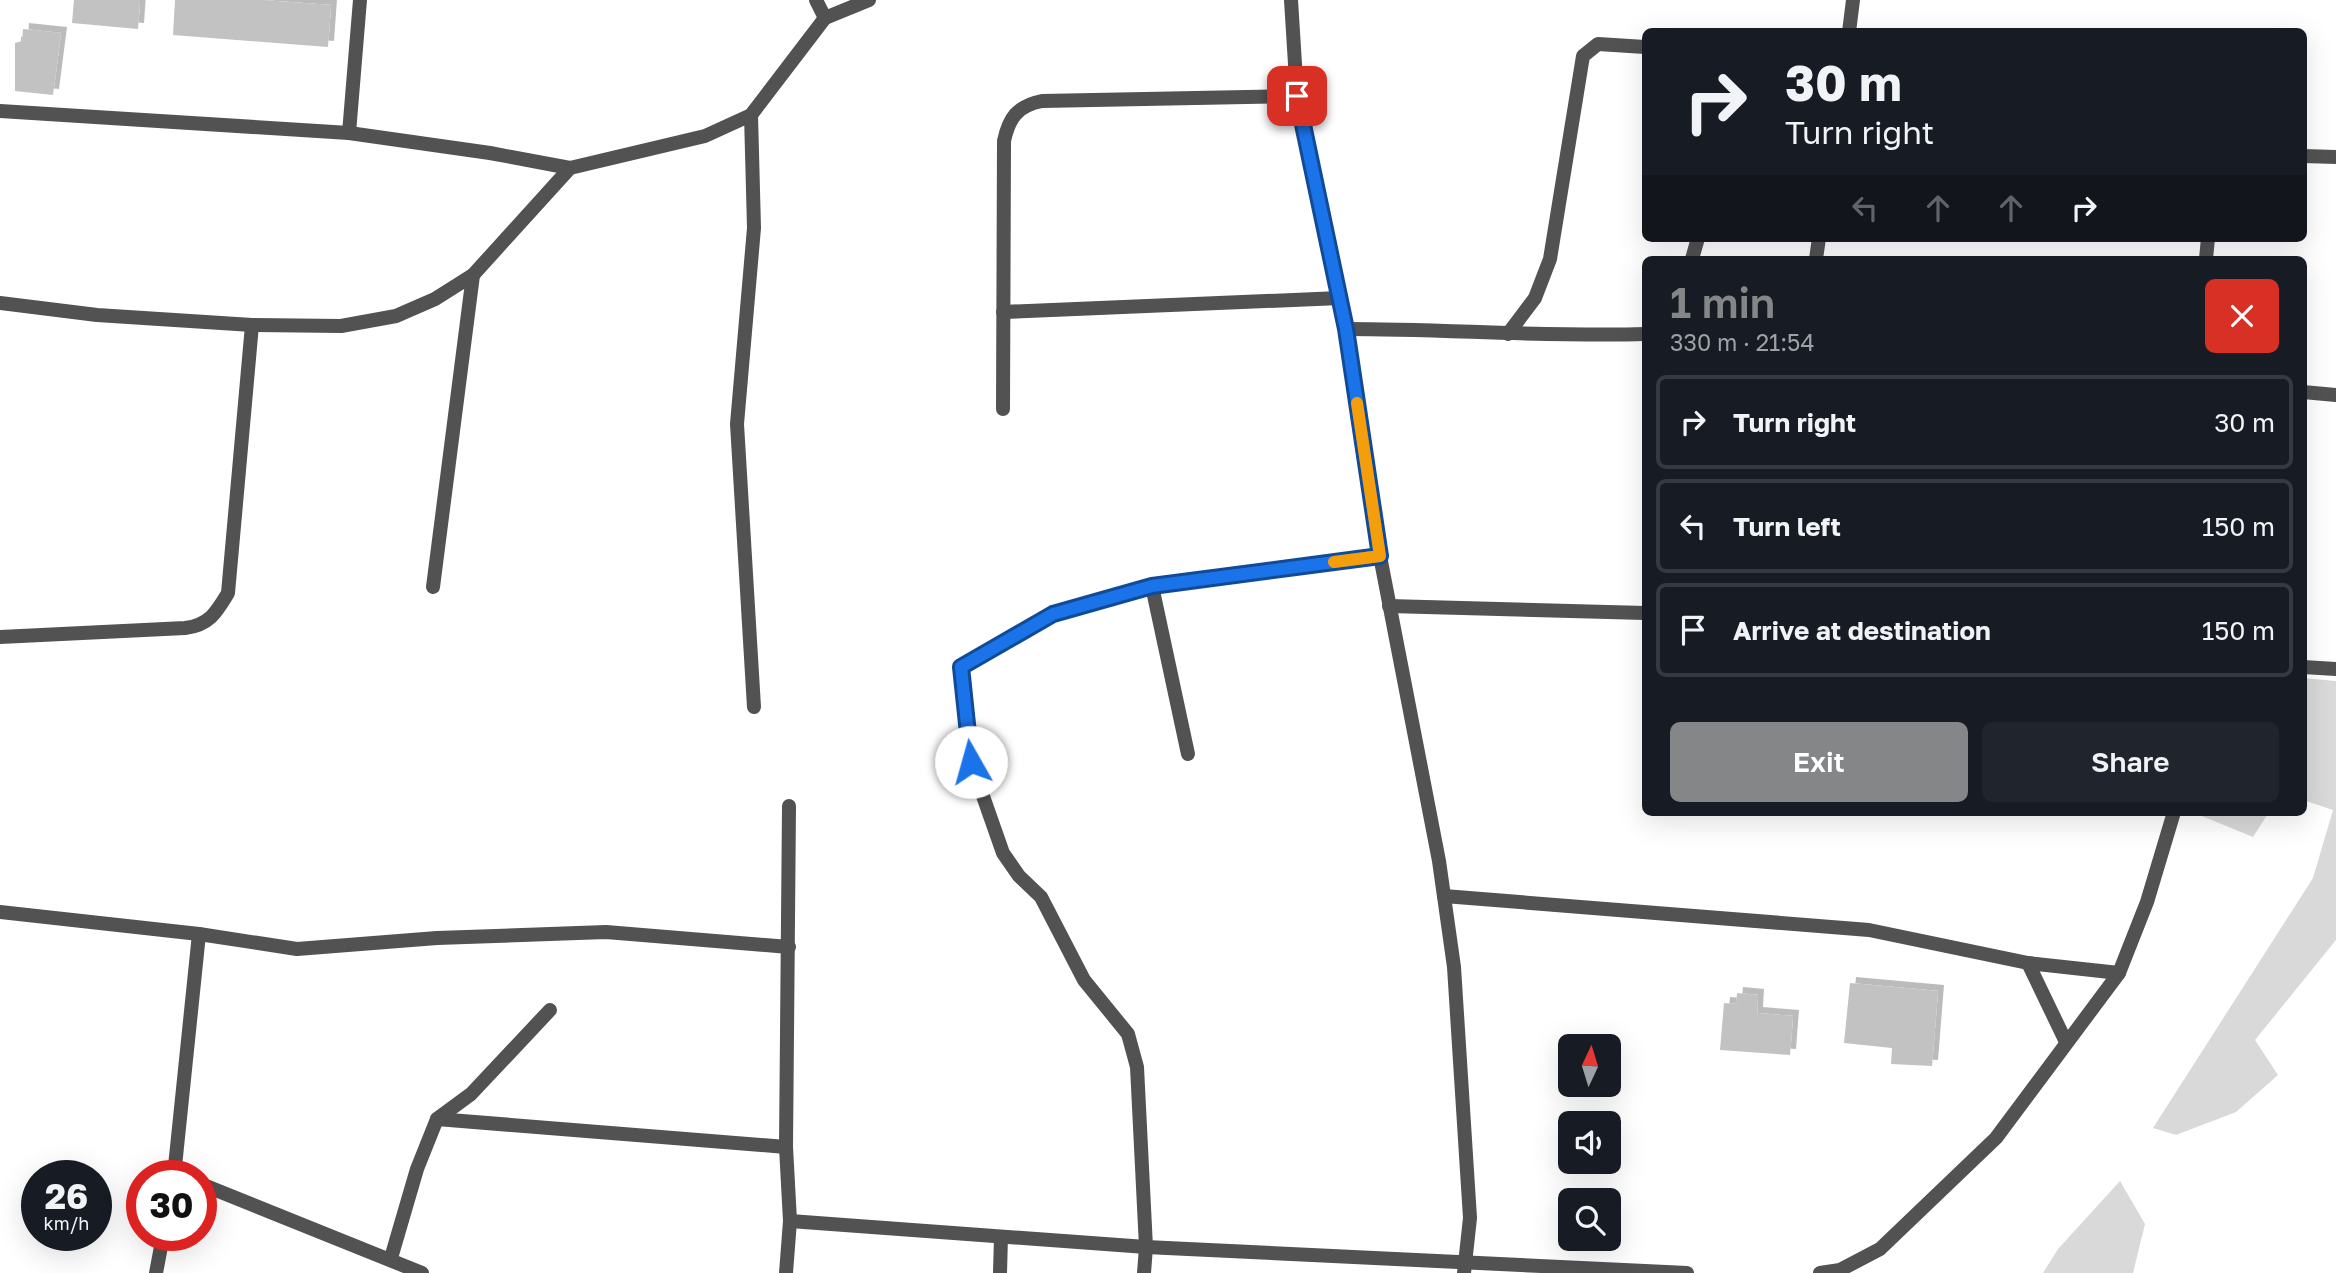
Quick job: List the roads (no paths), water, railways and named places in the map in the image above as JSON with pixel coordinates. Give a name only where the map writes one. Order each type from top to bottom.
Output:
[{"type":"street","points":[[349,133],[360,0]]},
{"type":"street","points":[[816,0],[825,18]]},
{"type":"street","points":[[0,111],[349,133],[490,153],[570,168],[705,136],[751,115],[825,18],[869,0]]},
{"type":"street","points":[[1291,0],[1297,96],[1346,329],[1380,556],[1444,896],[1454,967],[1464,1091],[1470,1219],[1465,1268]]},
{"type":"street","points":[[1850,28],[1853,0]]},
{"type":"street","points":[[1508,334],[1535,298],[1550,260],[1583,56],[1598,44],[1642,47]]},
{"type":"street","points":[[1003,409],[1004,141],[1015,113],[1028,104],[1042,101],[1297,96]]},
{"type":"street","points":[[751,115],[754,228],[737,424],[754,707]]},
{"type":"street","points":[[2307,156],[2336,157]]},
{"type":"street","points":[[0,303],[97,315],[252,325],[341,326],[396,316],[435,299],[473,275],[570,168]]},
{"type":"street","points":[[433,587],[473,275]]},
{"type":"street","points":[[1003,312],[1340,298]]},
{"type":"street","points":[[0,637],[185,628],[200,626],[215,616],[228,593],[252,325]]},
{"type":"street","points":[[1346,329],[1449,329],[1508,334],[1642,334]]},
{"type":"street","points":[[2307,392],[2336,396]]},
{"type":"street","points":[[1144,1273],[1146,1247],[1137,1067],[1128,1034],[1084,980],[1041,897],[1019,876],[1003,853],[971,762],[960,673],[965,662],[1053,614],[1152,586],[1380,556]]},
{"type":"street","points":[[1152,586],[1188,754]]},
{"type":"street","points":[[1389,606],[1642,613]]},
{"type":"street","points":[[2307,667],[2336,669]]},
{"type":"street","points":[[786,1273],[790,1221],[786,1147],[789,806]]},
{"type":"street","points":[[1820,1273],[1840,1270],[1880,1249],[1996,1138],[2119,973],[2147,902],[2174,816]]},
{"type":"street","points":[[1444,896],[1869,930],[2028,964],[2119,973]]},
{"type":"street","points":[[0,912],[199,934],[297,949],[437,938],[606,932],[789,947]]},
{"type":"street","points":[[177,1160],[199,934]]},
{"type":"street","points":[[2028,964],[2066,1042]]},
{"type":"street","points":[[391,1258],[417,1169],[437,1119],[471,1094],[550,1010]]},
{"type":"street","points":[[437,1119],[786,1147]]},
{"type":"street","points":[[217,1190],[391,1258],[422,1273]]},
{"type":"street","points":[[790,1221],[1465,1268],[1687,1273]]},
{"type":"street","points":[[1000,1273],[1001,1237]]},
{"type":"street","points":[[156,1273],[160,1251]]}]
